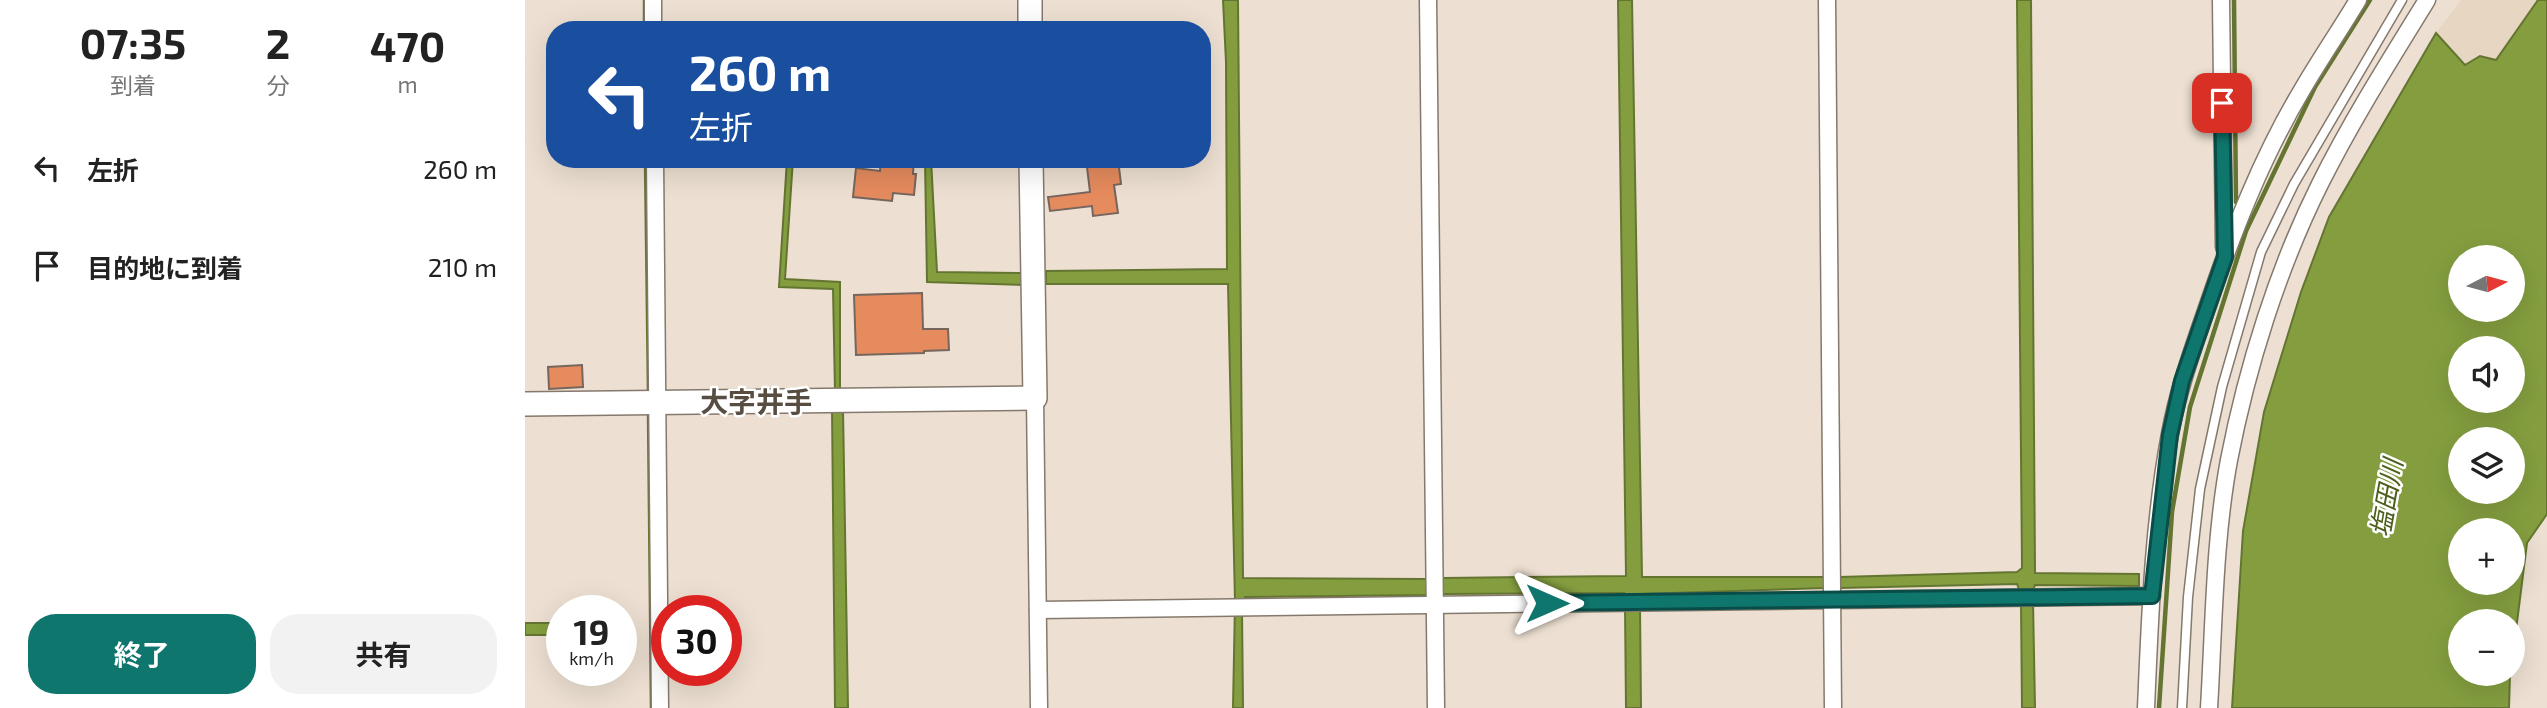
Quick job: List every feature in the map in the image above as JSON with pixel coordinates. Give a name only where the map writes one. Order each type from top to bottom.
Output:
[{"type":"street","points":[[653,0],[653,21]]},
{"type":"street","points":[[1030,0],[1030,21]]},
{"type":"street","points":[[1428,0],[1436,708]]},
{"type":"street","points":[[1827,0],[1833,708]]},
{"type":"street","points":[[2221,0],[2225,257]]},
{"type":"street","points":[[2146,708],[2152,596],[2170,435],[2182,381],[2225,257],[2269,151],[2302,90],[2358,0]]},
{"type":"street","points":[[2209,708],[2219,533],[2229,462],[2243,396],[2278,285],[2299,229],[2359,112],[2427,0]]},
{"type":"street","points":[[655,168],[660,708]]},
{"type":"street","points":[[1031,168],[1038,708]]},
{"type":"street","points":[[525,404],[1035,398]]},
{"type":"street","points":[[1038,610],[1238,606],[1435,592],[1634,603],[1832,588],[2026,596],[2152,596]]},
{"type":"lane","points":[[2182,708],[2188,597],[2200,489],[2223,387],[2262,252],[2294,184],[2402,0]]},
{"type":"shaded area","points":[[2461,0],[2538,0],[2496,60],[2465,65],[2436,33]]},
{"type":"water","points":[[1223,0],[1238,0],[1243,578],[1427,579],[1427,595],[1245,597],[1242,609],[1243,708],[1233,708],[1235,602],[1228,284],[1046,284],[1046,271],[1227,269]]},
{"type":"water","points":[[1618,0],[1632,0],[1642,577],[1826,577],[1825,588],[1641,594],[1640,598],[1625,599],[1624,593],[1443,594],[1443,578],[1626,576]]},
{"type":"water","points":[[2017,0],[2031,0],[2035,573],[2139,574],[2139,586],[2035,585],[2033,591],[2020,592],[2017,584],[1840,588],[1840,577],[2017,572],[2022,568]]},
{"type":"water","name":"塩田川","points":[[2538,0],[2547,0],[2547,514],[2527,543],[2525,559],[2525,518],[2448,518],[2448,595],[2520,595],[2519,609],[2448,609],[2448,686],[2510,686],[2509,708],[2232,708],[2243,531],[2264,412],[2301,292],[2329,217],[2436,33],[2465,65],[2480,56],[2496,60]]},
{"type":"water","points":[[786,168],[792,168],[785,279],[840,282],[840,391],[835,392],[833,289],[779,287]]},
{"type":"water","points":[[925,168],[931,168],[937,272],[1026,273],[1025,285],[927,282]]},
{"type":"water","points":[[832,408],[843,409],[848,708],[835,708]]},
{"type":"water","points":[[2033,601],[2035,708],[2022,708],[2021,602]]},
{"type":"water","points":[[1625,607],[1640,607],[1641,708],[1626,708]]},
{"type":"water","points":[[525,623],[546,623],[546,635],[525,635]]},
{"type":"building","points":[[856,168],[880,171],[880,168],[913,168],[913,174],[916,174],[914,195],[893,193],[892,201],[853,197]]},
{"type":"building","points":[[1087,168],[1119,168],[1121,184],[1114,185],[1118,213],[1093,216],[1092,206],[1050,211],[1048,197],[1090,192]]},
{"type":"building","points":[[922,293],[923,329],[948,329],[949,350],[856,355],[854,295]]},
{"type":"building","points":[[582,365],[583,387],[549,389],[548,367]]},
{"type":"waterway","points":[[645,0],[645,21]]},
{"type":"waterway","points":[[2234,0],[2236,202]]},
{"type":"waterway","points":[[2159,708],[2172,512],[2190,407],[2246,231],[2315,87],[2370,0]]},
{"type":"waterway","points":[[646,168],[649,391]]},
{"type":"waterway","points":[[649,411],[652,708]]},
{"type":"district","name":"大字井手","points":[[756,402]]},
{"type":"route","points":[[1547,603],[2152,596],[2170,435],[2182,381],[2225,257],[2222,103]]}]
